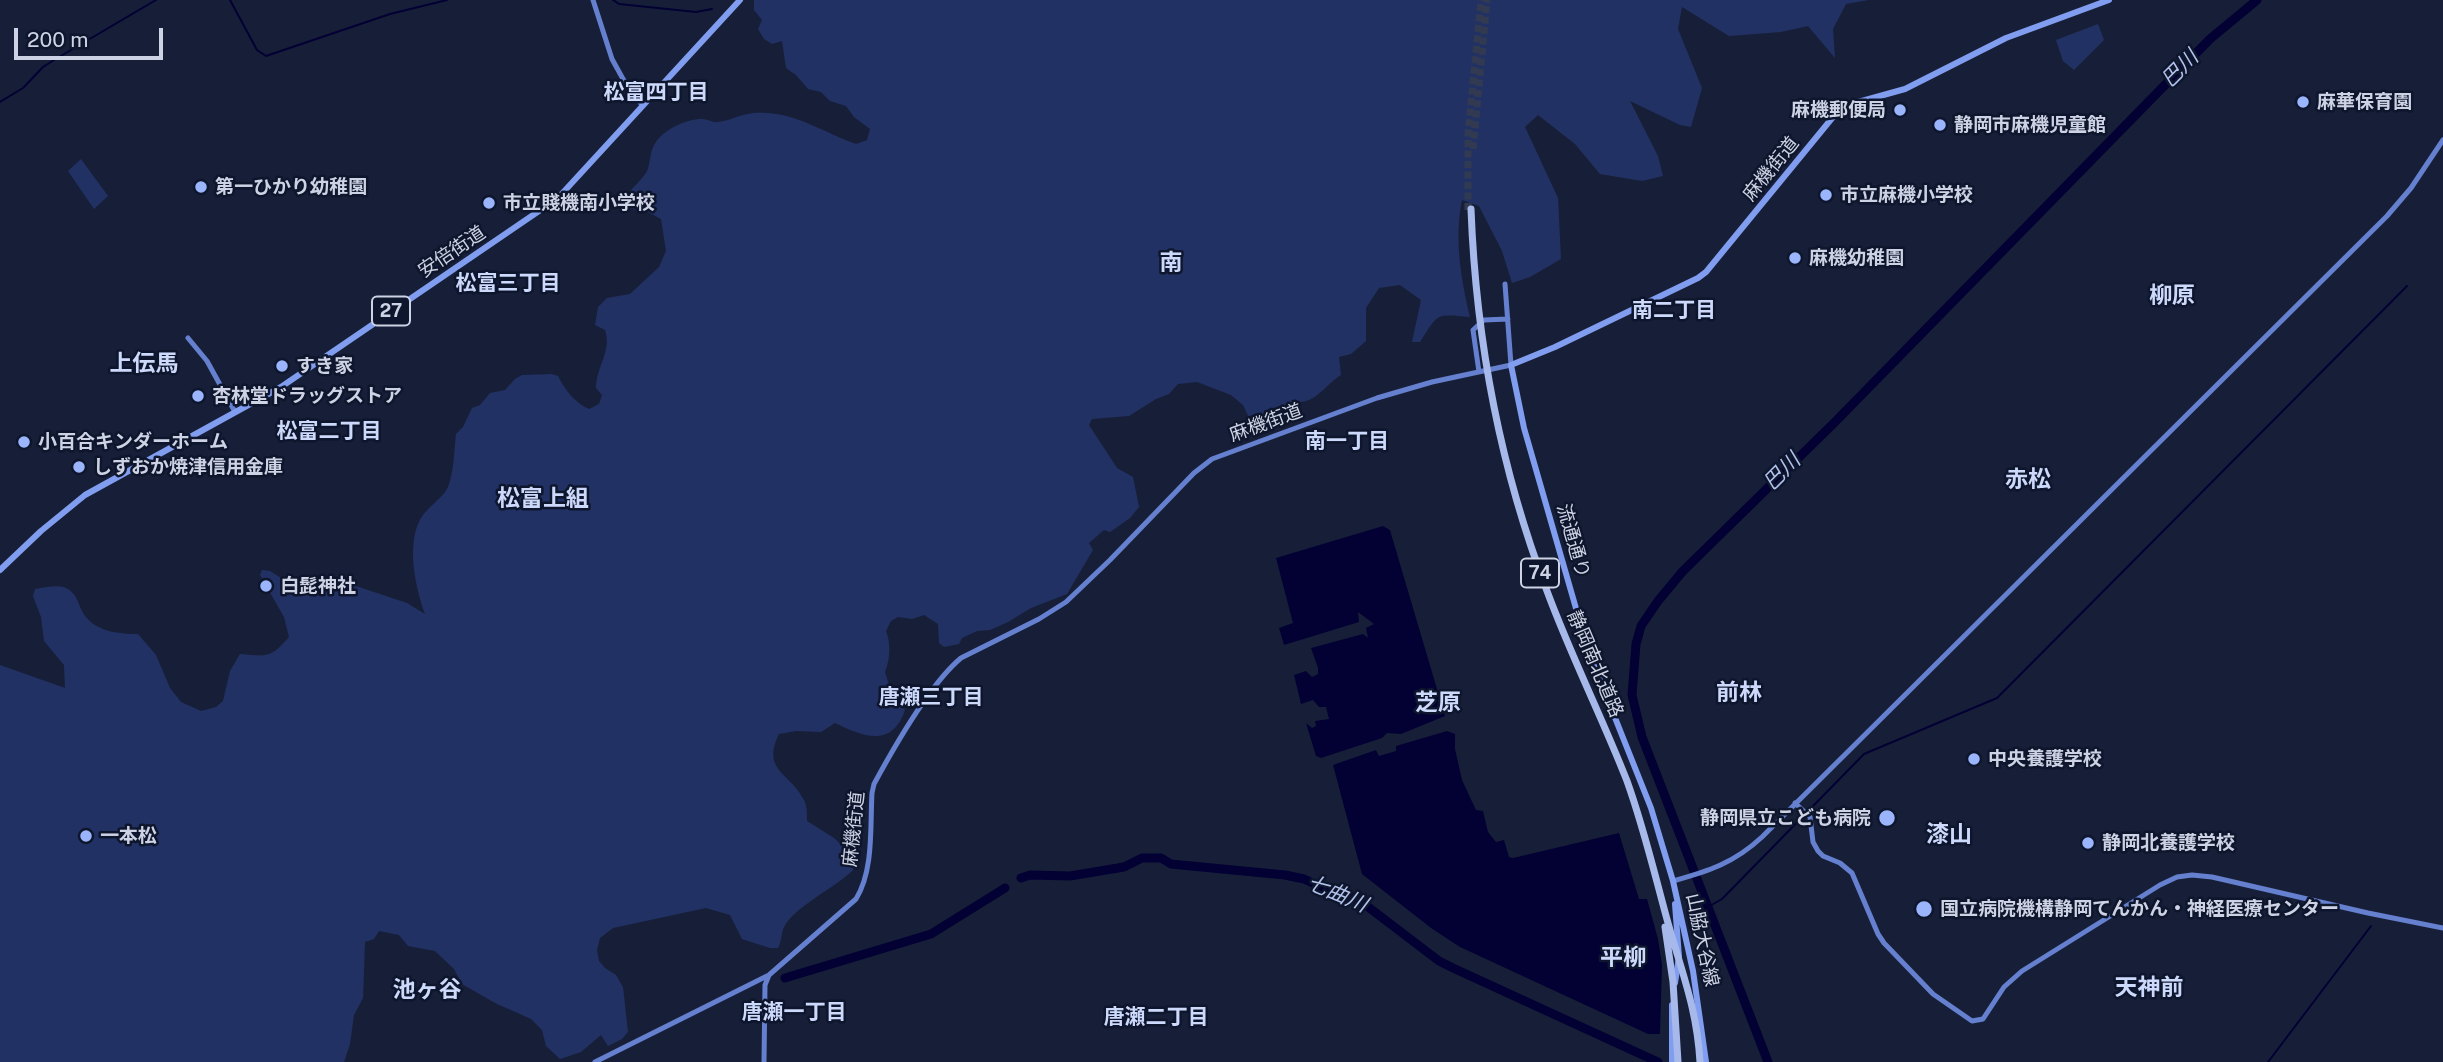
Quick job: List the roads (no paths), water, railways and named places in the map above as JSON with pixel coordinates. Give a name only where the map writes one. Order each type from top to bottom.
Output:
[{"type":"highway","name":"静岡南北道路","points":[[1470,210],[1474,299],[1483,369],[1506,476],[1545,594],[1629,796],[1666,922]]},
{"type":"highway","name":"74","points":[[1666,922],[1673,982],[1674,1061]]},
{"type":"highway","name":"74","points":[[1666,922],[1692,999],[1700,1062]]},
{"type":"main road","name":"安倍街道","points":[[0,570],[41,531],[85,495],[281,387],[558,198],[740,0]]},
{"type":"main road","name":"麻機街道","points":[[1511,365],[1555,347],[1699,278],[1841,110],[1851,104],[1905,89],[2006,38],[2109,0]]},
{"type":"main road","name":"流通通り","points":[[1511,365],[1524,428],[1588,650],[1651,808],[1673,881]]},
{"type":"main road","name":"山脇大谷線","points":[[1673,881],[1679,957],[1671,1020],[1674,1061]]},
{"type":"main road","name":"山脇大谷線","points":[[1673,881],[1698,998],[1706,1062]]},
{"type":"street","points":[[593,0],[612,59],[642,105]]},
{"type":"street","points":[[1673,881],[1705,872],[1751,848],[2387,216],[2411,188],[2443,140]]},
{"type":"street","points":[[1505,284],[1511,365]]},
{"type":"street","points":[[1479,372],[1473,330],[1484,320],[1508,319]]},
{"type":"street","points":[[188,338],[207,360],[235,412]]},
{"type":"street","name":"麻機街道","points":[[595,1062],[769,975],[856,900],[862,890],[866,870],[874,784],[923,704],[950,667],[961,658],[1039,619],[1066,602],[1194,473],[1212,459],[1377,398],[1511,365]]},
{"type":"street","points":[[1795,803],[1810,817],[1815,847],[1822,856],[1840,863],[1852,873],[1884,943],[1933,994],[1972,1021],[1983,1019],[2004,987],[2022,971],[2152,889],[2176,877],[2213,877],[2443,928]]},
{"type":"street","points":[[764,1062],[765,985],[769,975]]},
{"type":"waterway","points":[[0,102],[23,88],[43,67],[156,0]]},
{"type":"waterway","points":[[230,0],[257,50],[266,56],[390,14],[447,0]]},
{"type":"waterway","points":[[613,0],[619,4],[696,12],[712,9]]},
{"type":"waterway","name":"巴川","points":[[1768,1062],[1642,737],[1632,695],[1636,644],[1641,626],[1683,571],[1835,422],[2210,39],[2257,0]]},
{"type":"waterway","points":[[1708,907],[1722,899],[1864,754],[1997,698],[2407,286]]},
{"type":"waterway","name":"七曲川","points":[[1021,878],[1030,875],[1070,876],[1124,867],[1142,858],[1161,858],[1171,864],[1304,879],[1359,900],[1439,961],[1658,1062]]},
{"type":"waterway","name":"七曲川","points":[[785,978],[931,934],[1005,888]]},
{"type":"waterway","points":[[2268,1062],[2371,926]]},
{"type":"tunnel","points":[[1468,210],[1468,134],[1481,0]]},
{"type":"tunnel","points":[[1473,149],[1487,0]]},
{"type":"place","name":"麻華保育園","points":[[2303,102]]},
{"type":"place","name":"麻機郵便局","points":[[1900,110]]},
{"type":"place","name":"静岡市麻機児童館","points":[[1940,125]]},
{"type":"place","name":"第一ひかり幼稚園","points":[[201,187]]},
{"type":"place","name":"市立麻機小学校","points":[[1826,195]]},
{"type":"place","name":"市立賤機南小学校","points":[[489,203]]},
{"type":"place","name":"麻機幼稚園","points":[[1795,258]]},
{"type":"place","name":"すき家","points":[[282,366]]},
{"type":"place","name":"杏林堂ドラッグストア","points":[[198,396]]},
{"type":"place","name":"小百合キンダーホーム","points":[[24,442]]},
{"type":"place","name":"しずおか焼津信用金庫","points":[[79,467]]},
{"type":"place","name":"白髭神社","points":[[266,586]]},
{"type":"place","name":"中央養護学校","points":[[1974,759]]},
{"type":"place","name":"静岡県立こども病院","points":[[1887,818]]},
{"type":"place","name":"一本松","points":[[86,836]]},
{"type":"place","name":"静岡北養護学校","points":[[2088,843]]},
{"type":"place","name":"国立病院機構静岡てんかん・神経医療センター","points":[[1924,909]]},
{"type":"district","name":"松富四丁目","points":[[656,93]]},
{"type":"district","name":"南","points":[[1171,263]]},
{"type":"district","name":"松富三丁目","points":[[508,284]]},
{"type":"district","name":"柳原","points":[[2172,296]]},
{"type":"district","name":"南二丁目","points":[[1674,311]]},
{"type":"district","name":"上伝馬","points":[[144,364]]},
{"type":"district","name":"松富二丁目","points":[[329,432]]},
{"type":"district","name":"南一丁目","points":[[1347,442]]},
{"type":"district","name":"赤松","points":[[2028,480]]},
{"type":"district","name":"松富上組","points":[[543,499]]},
{"type":"district","name":"前林","points":[[1739,693]]},
{"type":"district","name":"唐瀬三丁目","points":[[931,698]]},
{"type":"district","name":"芝原","points":[[1438,703]]},
{"type":"district","name":"漆山","points":[[1949,835]]},
{"type":"district","name":"平柳","points":[[1623,958]]},
{"type":"district","name":"天神前","points":[[2149,988]]},
{"type":"district","name":"池ヶ谷","points":[[427,990]]},
{"type":"district","name":"唐瀬一丁目","points":[[794,1013]]},
{"type":"district","name":"唐瀬二丁目","points":[[1156,1018]]}]
